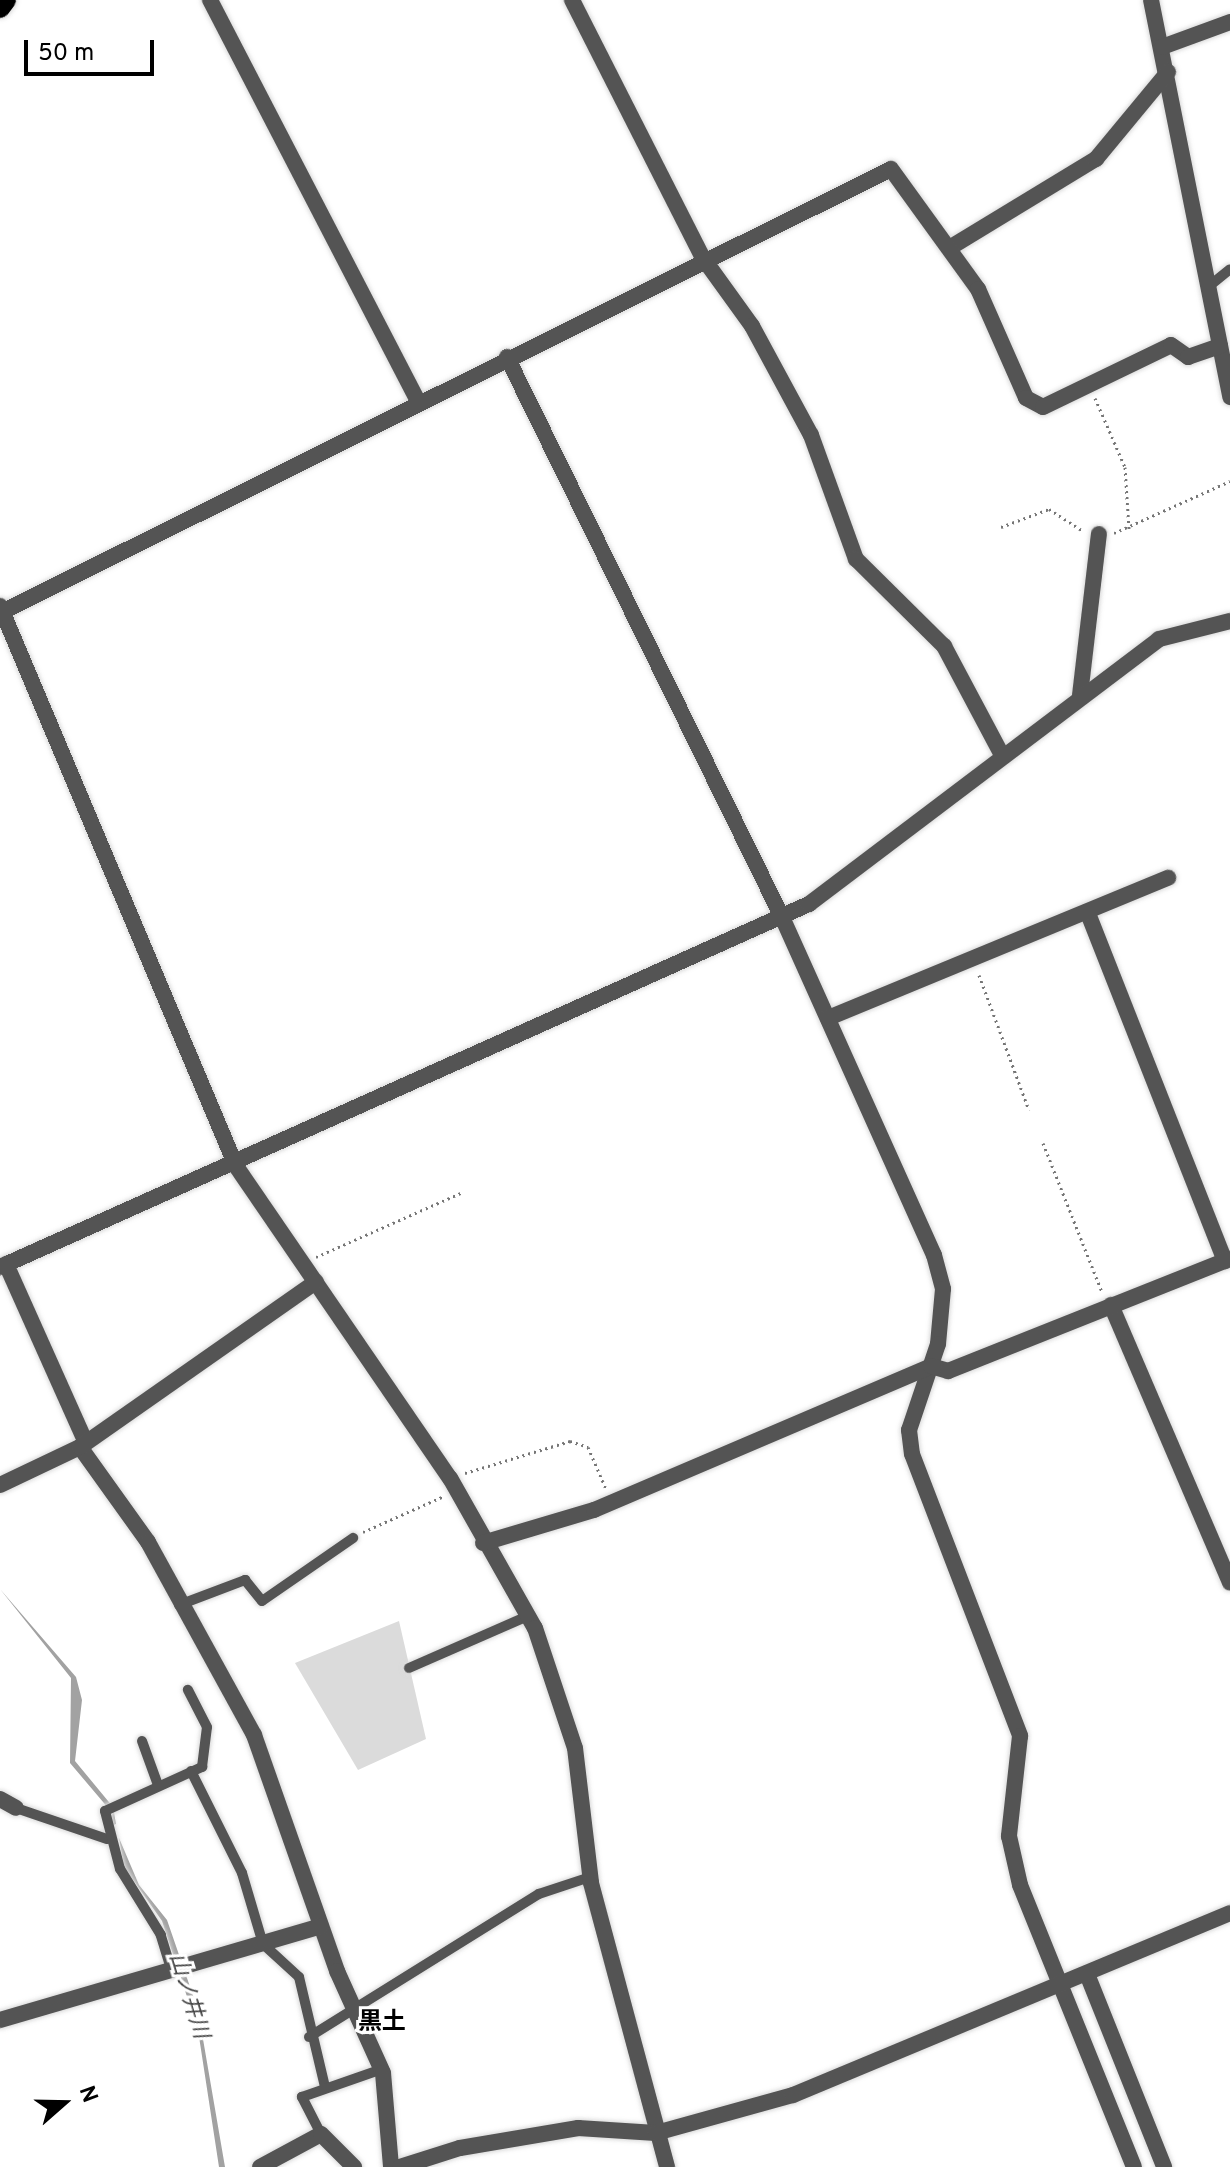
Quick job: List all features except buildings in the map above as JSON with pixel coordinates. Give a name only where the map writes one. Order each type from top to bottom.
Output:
[{"type":"main road","points":[[0,8],[6,0]]},
{"type":"street","points":[[210,0],[419,403]]},
{"type":"street","points":[[572,0],[703,258],[752,326],[811,435],[856,559],[944,646],[1001,753]]},
{"type":"street","points":[[1151,0],[1168,72],[1220,346],[1227,368],[1230,397]]},
{"type":"street","points":[[1162,47],[1230,22]]},
{"type":"street","points":[[951,247],[1096,159],[1168,72]]},
{"type":"street","points":[[667,2167],[590,1877],[575,1748],[528,1616],[483,1543],[453,1484],[236,1166],[1,610],[703,258],[891,169],[951,247],[1026,398],[1043,407],[1087,390],[1171,345],[1188,357],[1220,346]]},
{"type":"street","points":[[507,357],[782,917],[934,1255],[943,1289],[931,1366],[909,1430],[912,1454],[1020,1736],[1009,1836],[1020,1885],[1134,2167]]},
{"type":"street","points":[[1080,695],[1099,534]]},
{"type":"street","points":[[391,2167],[382,2069],[321,1926],[254,1735],[179,1605],[148,1542],[82,1444],[3,1265],[236,1166],[809,904],[1001,753],[1159,639],[1230,621]]},
{"type":"street","points":[[828,1018],[1089,916],[1168,878]]},
{"type":"street","points":[[483,1543],[610,1503],[931,1366],[948,1371],[1228,1260],[1089,916]]},
{"type":"street","points":[[0,1485],[82,1444],[316,1282]]},
{"type":"street","points":[[1109,1305],[1230,1583]]},
{"type":"street","points":[[0,1799],[16,1808]]},
{"type":"street","points":[[400,2167],[460,2148],[578,2128],[656,2133],[793,2095],[1230,1913]]},
{"type":"street","points":[[0,2020],[321,1926]]},
{"type":"street","points":[[1087,1974],[1164,2167]]},
{"type":"street","points":[[260,2167],[321,2134],[354,2167]]},
{"type":"lane","points":[[1208,287],[1230,269]]},
{"type":"lane","points":[[179,1605],[245,1580],[262,1601],[353,1538]]},
{"type":"lane","points":[[409,1668],[528,1616]]},
{"type":"lane","points":[[172,1972],[161,1935],[107,1839],[105,1811],[113,1802],[202,1767],[208,1743],[188,1690]]},
{"type":"lane","points":[[142,1741],[158,1785]]},
{"type":"lane","points":[[191,1771],[242,1873],[263,1944],[299,1977],[309,2037],[325,2087]]},
{"type":"lane","points":[[16,1808],[107,1839]]},
{"type":"lane","points":[[309,2037],[539,1894],[590,1877]]},
{"type":"lane","points":[[321,2134],[302,2097],[382,2069]]},
{"type":"path","points":[[1087,390],[1125,467],[1129,530]]},
{"type":"path","points":[[1001,527],[1060,510],[1069,526],[1099,534],[1129,530],[1230,481]]},
{"type":"path","points":[[974,961],[1029,1110]]},
{"type":"path","points":[[1043,1143],[1109,1305]]},
{"type":"path","points":[[303,1263],[463,1192]]},
{"type":"path","points":[[353,1538],[453,1484],[570,1441],[596,1458],[610,1503]]},
{"type":"shaded area","points":[[399,1621],[426,1739],[358,1770],[295,1663]]},
{"type":"water","points":[[0,1589],[76,1677],[82,1700],[75,1761],[113,1807],[116,1824],[111,1826],[109,1809],[70,1763],[71,1678]]},
{"type":"water","name":"山ノ井川","points":[[119,1838],[139,1885],[167,1920],[198,2010],[225,2167],[219,2167],[198,2030],[162,1921],[124,1867]]},
{"type":"district","name":"黒土","points":[[382,2024]]}]
